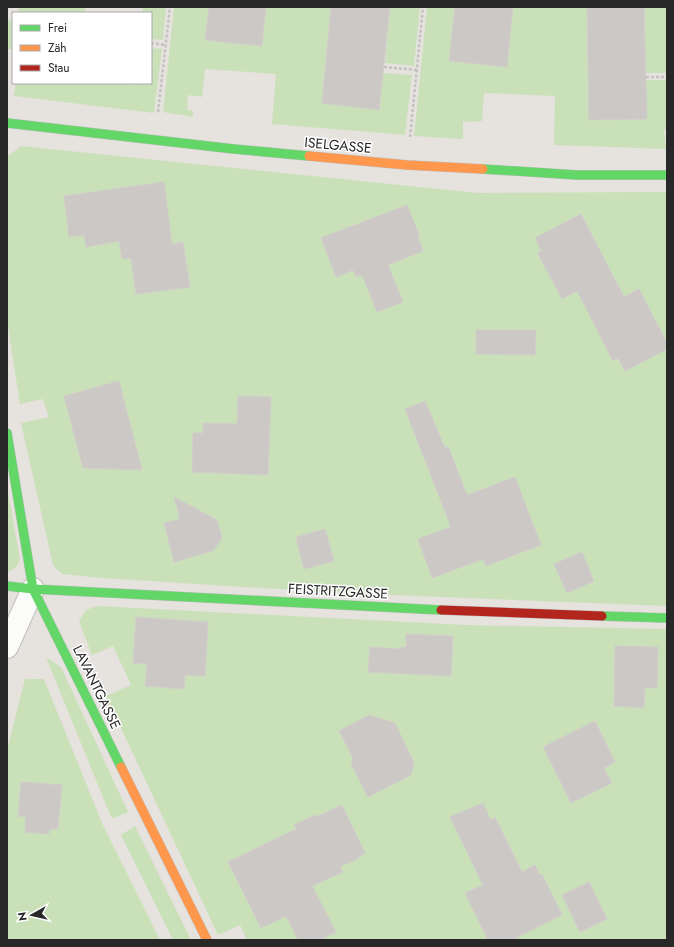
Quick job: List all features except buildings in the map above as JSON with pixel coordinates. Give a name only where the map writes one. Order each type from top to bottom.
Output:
[{"type":"street","name":"ISELGASSE","points":[[7,123],[242,150],[407,165],[577,175],[667,175]]},
{"type":"street","name":"LAVANTGASSE","points":[[7,432],[33,589],[208,940]]},
{"type":"street","name":"FEISTRITZGASSE","points":[[7,586],[33,589],[402,609],[667,618]]},
{"type":"street","points":[[7,647],[33,589]]},
{"type":"path","points":[[154,140],[170,7]]},
{"type":"path","points":[[407,165],[422,7]]},
{"type":"path","points":[[152,43],[166,45]]},
{"type":"path","points":[[384,67],[417,70]]},
{"type":"path","points":[[646,77],[667,77]]},
{"type":"green space","points":[[19,7],[85,7],[85,12],[18,12]]},
{"type":"green space","points":[[143,7],[166,7],[163,40],[152,39],[152,12],[142,12]]},
{"type":"green space","points":[[174,7],[209,7],[205,40],[262,46],[266,7],[331,7],[322,102],[379,110],[383,73],[412,75],[405,135],[272,124],[276,74],[205,69],[202,97],[188,95],[187,110],[193,111],[193,117],[163,112]]},
{"type":"green space","points":[[390,7],[420,7],[414,66],[385,63]]},
{"type":"green space","points":[[427,7],[455,7],[449,61],[507,67],[513,7],[587,7],[589,120],[647,119],[646,80],[667,80],[667,130],[664,130],[666,149],[554,145],[555,96],[484,93],[482,121],[463,122],[463,139],[414,136]]},
{"type":"green space","points":[[644,7],[667,7],[667,73],[646,73]]},
{"type":"green space","points":[[7,20],[12,21],[12,49],[7,49]]},
{"type":"green space","points":[[152,48],[162,49],[154,113],[14,96],[16,84],[152,84]]},
{"type":"green space","points":[[21,146],[478,193],[667,192],[667,606],[342,593],[101,578],[62,574],[53,565],[21,423],[49,417],[43,399],[20,404],[7,321],[7,157]]},
{"type":"green space","points":[[7,486],[20,560],[17,566],[7,573]]},
{"type":"green space","points":[[97,606],[466,625],[667,629],[667,940],[247,940],[240,925],[218,935],[106,696],[131,685],[113,646],[92,655],[79,621],[86,610]]},
{"type":"green space","points":[[46,657],[61,667],[128,812],[114,818],[111,817]]},
{"type":"green space","points":[[25,679],[44,679],[102,823],[160,940],[7,940],[7,750]]},
{"type":"green space","points":[[135,826],[191,940],[173,940],[121,835]]},
{"type":"traffic: fast","points":[[7,123],[309,156]]},
{"type":"traffic: fast","points":[[483,169],[577,175],[667,175]]},
{"type":"traffic: fast","points":[[7,433],[33,589],[121,767]]},
{"type":"traffic: fast","points":[[7,586],[33,589],[441,610]]},
{"type":"traffic: fast","points":[[602,616],[667,618]]},
{"type":"traffic: slow","points":[[309,156],[407,165],[483,169]]},
{"type":"traffic: slow","points":[[121,767],[207,940]]},
{"type":"traffic: jam","points":[[441,610],[602,616]]}]
